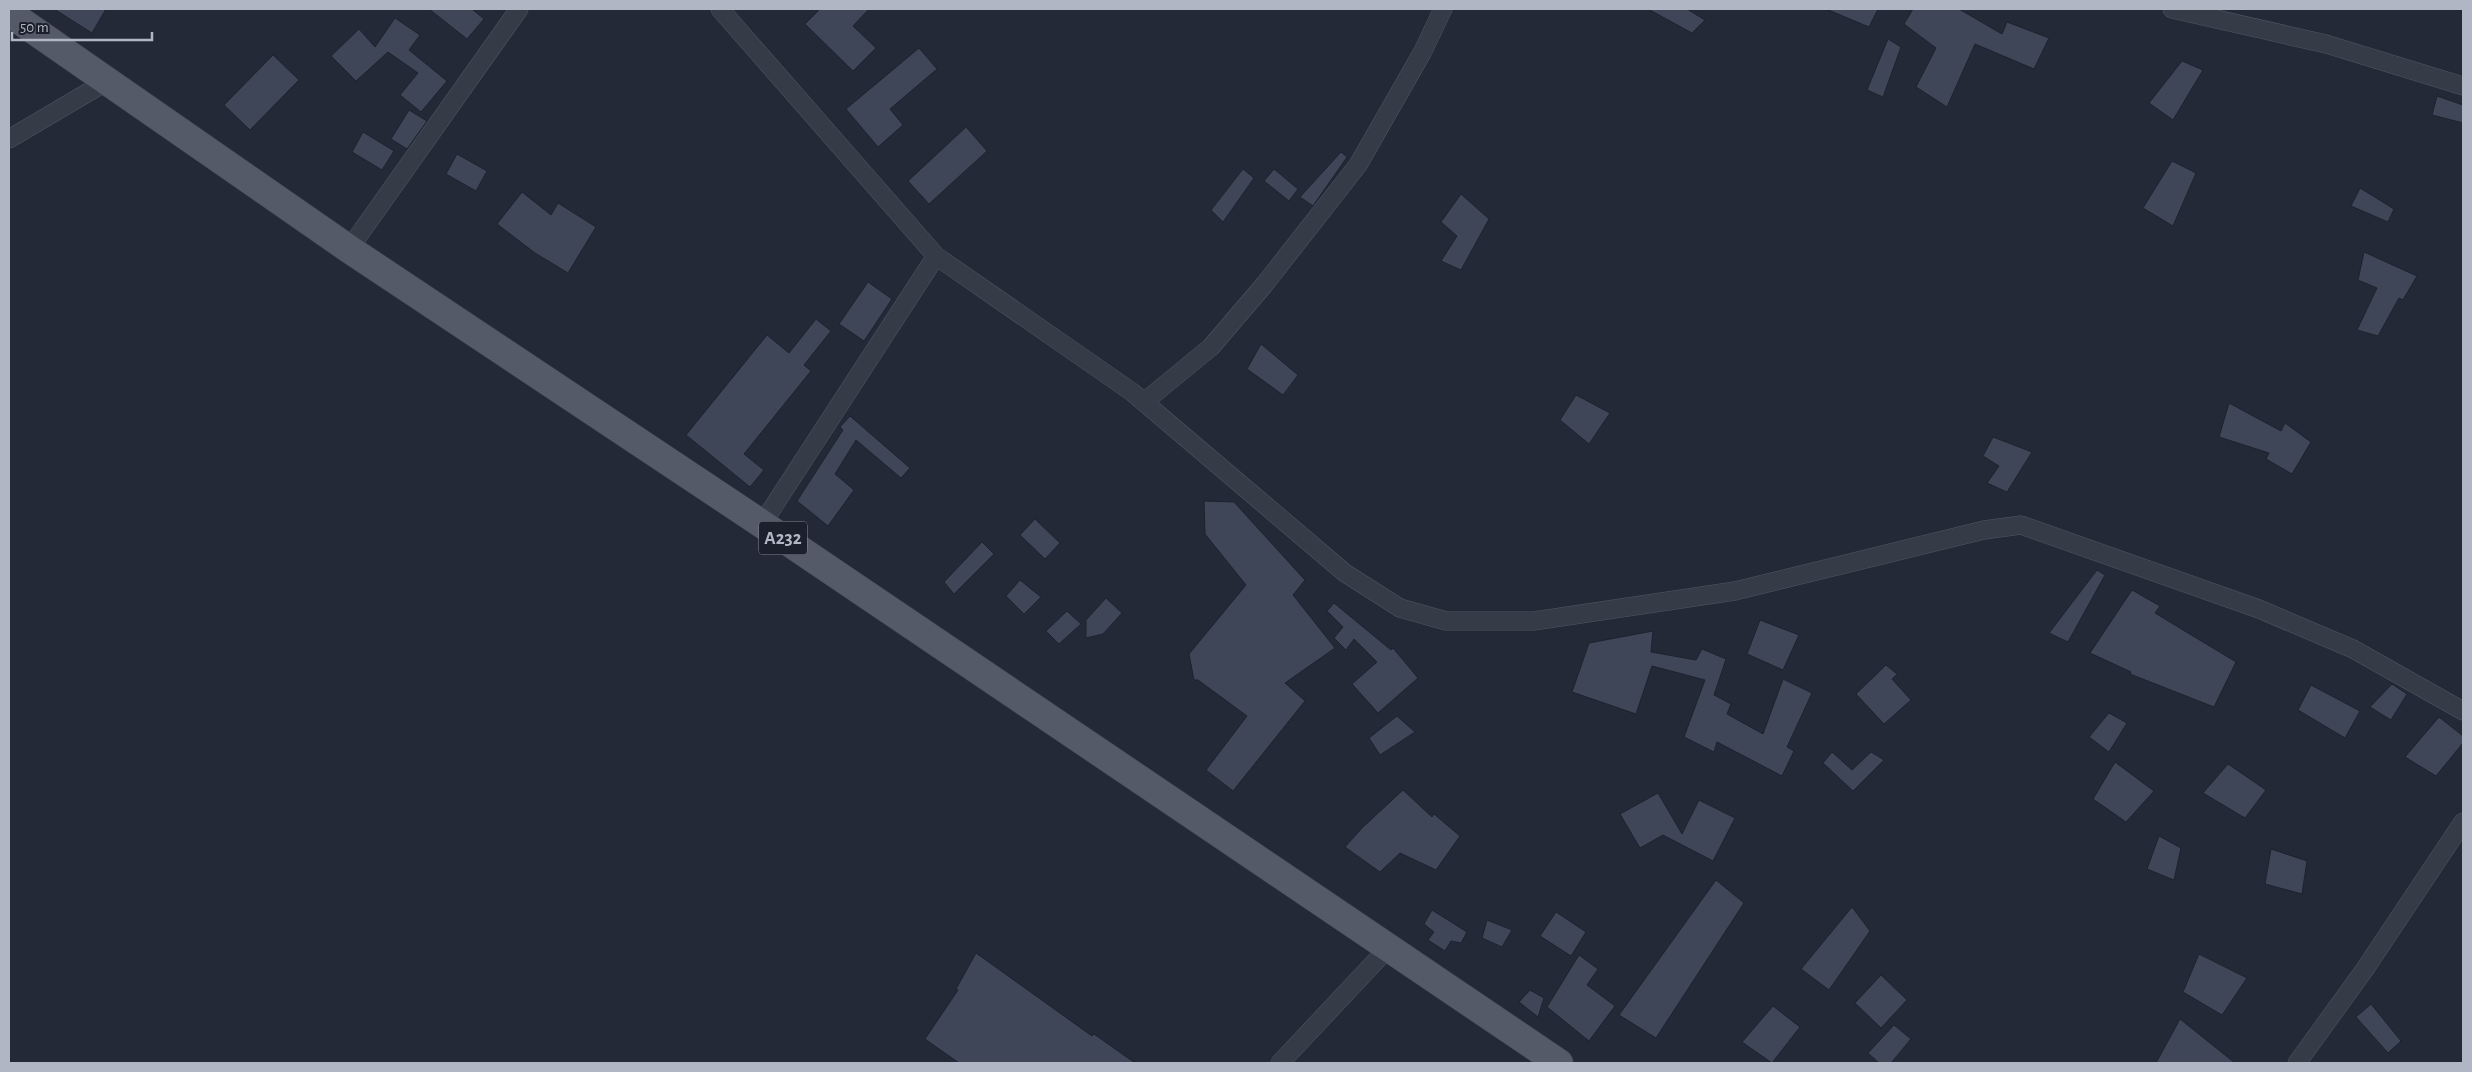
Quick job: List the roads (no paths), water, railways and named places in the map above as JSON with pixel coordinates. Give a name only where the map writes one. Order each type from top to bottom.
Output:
[{"type":"main road","name":"A232","points":[[9,12],[349,249],[762,524],[1559,1063]]},
{"type":"street","points":[[349,249],[518,9]]},
{"type":"street","points":[[720,9],[936,256],[1144,402],[1345,573],[1400,608],[1446,621],[1534,621],[1735,591],[1984,530],[2021,525],[2259,609],[2353,649],[2463,711]]},
{"type":"street","points":[[1144,402],[1211,347],[1264,285],[1358,165],[1422,53],[1443,9]]},
{"type":"street","points":[[2172,9],[2326,44],[2463,86]]},
{"type":"street","points":[[9,139],[109,80]]},
{"type":"street","points":[[762,524],[936,256]]},
{"type":"street","points":[[2297,1063],[2365,969],[2463,822]]},
{"type":"street","points":[[1280,1063],[1389,947]]}]
